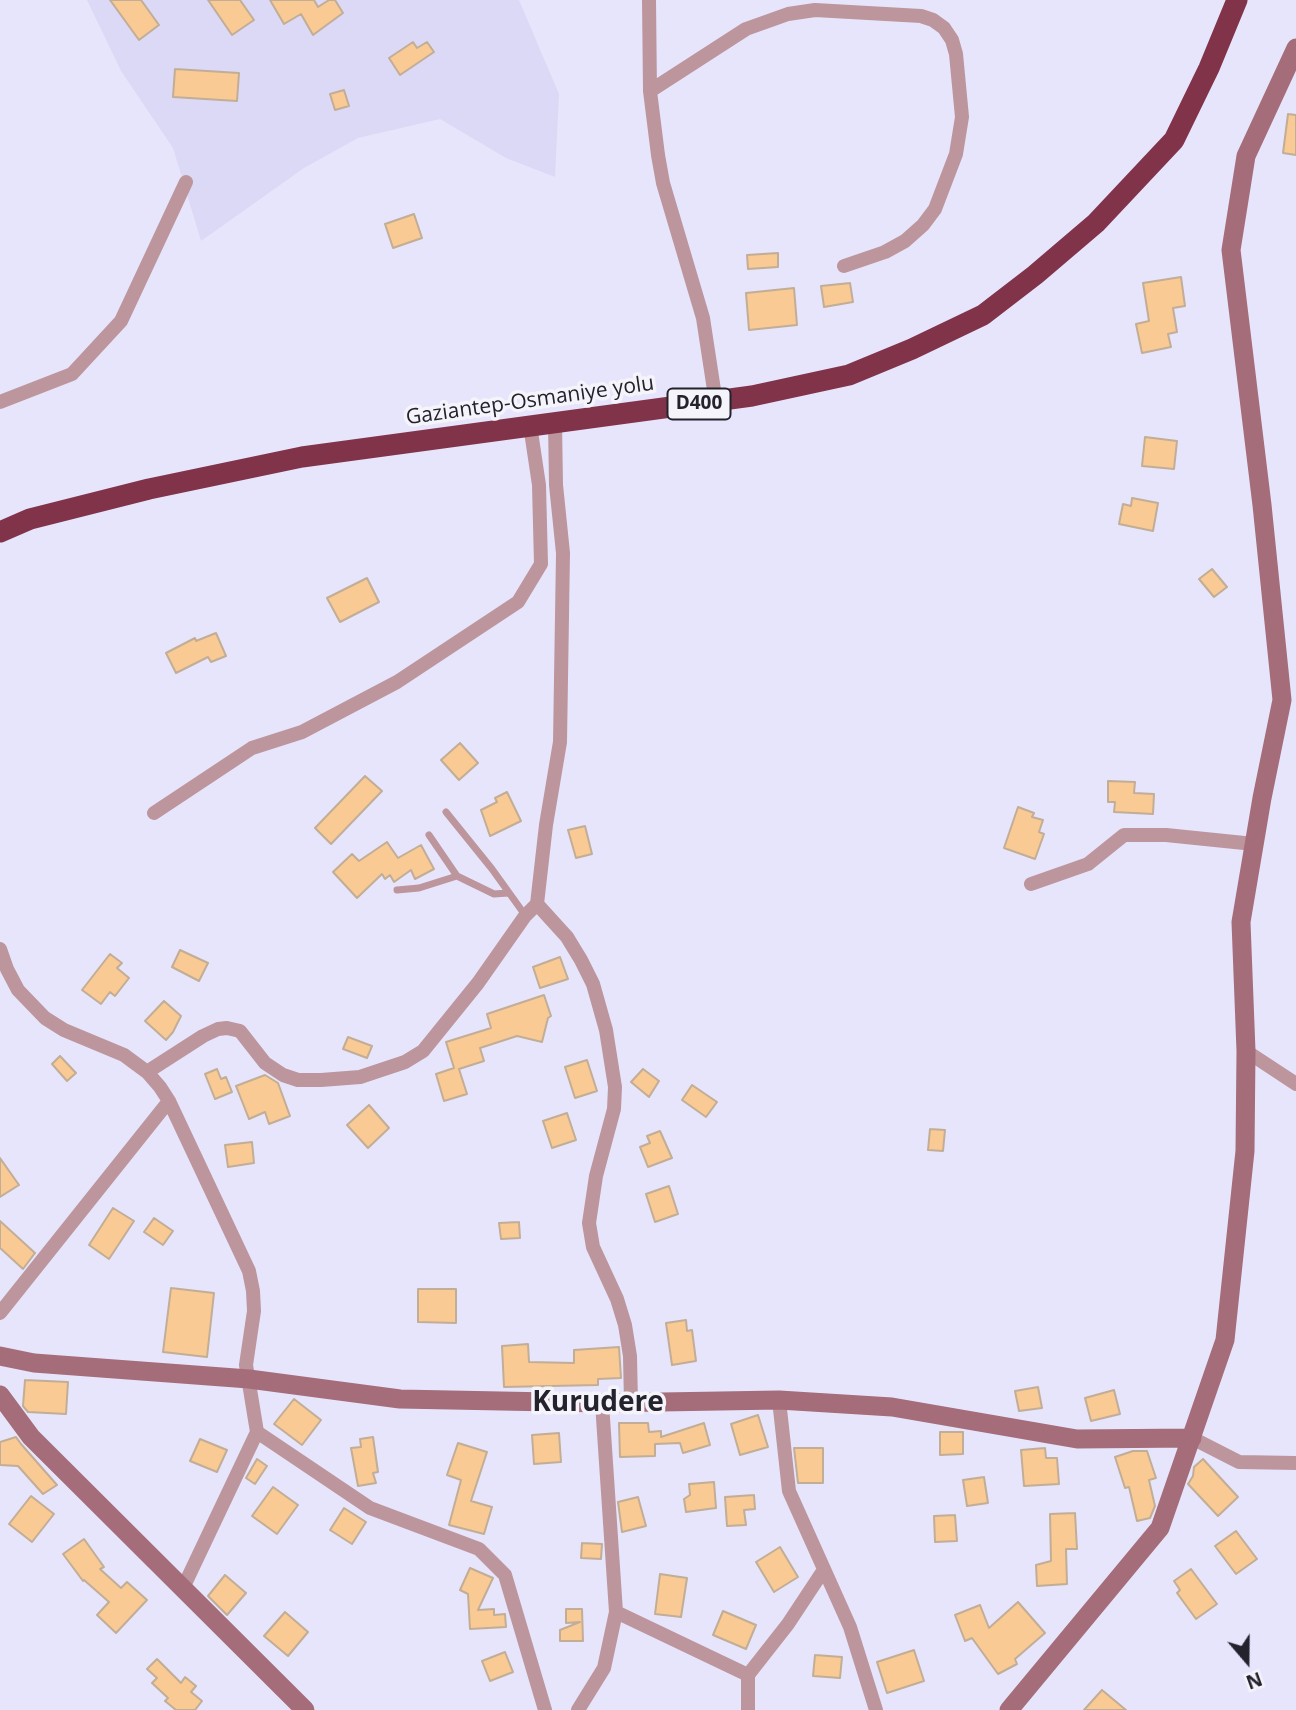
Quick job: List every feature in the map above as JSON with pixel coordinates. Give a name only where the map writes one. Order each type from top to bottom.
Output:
[{"type":"highway","name":"Gaziantep-Osmaniye yolu","points":[[0,532],[30,519],[149,489],[302,457],[530,425],[716,403],[849,375],[912,349],[983,314],[1035,275],[1096,223],[1174,140],[1209,68],[1237,0]]},
{"type":"street","points":[[649,0],[650,91],[663,183],[704,318],[716,403]]},
{"type":"street","points":[[650,91],[746,29],[788,13],[815,10],[921,16],[944,28],[952,40],[956,54],[962,117],[956,154],[935,209],[923,225],[905,241],[885,252],[844,266]]},
{"type":"street","points":[[1009,1710],[1160,1528],[1224,1340],[1245,1151],[1246,1051],[1241,922],[1254,844],[1289,700],[1231,250],[1246,156],[1296,48]]},
{"type":"street","points":[[0,401],[72,374],[121,321],[186,183]]},
{"type":"street","points":[[147,1072],[203,1036],[227,1028],[240,1031],[265,1063],[298,1080],[360,1077],[405,1062],[423,1051],[478,983],[525,916],[537,904],[546,825],[560,742],[563,553],[556,485],[555,422]]},
{"type":"street","points":[[154,813],[252,748],[302,732],[397,682],[518,602],[541,564],[539,485],[530,425]]},
{"type":"street","points":[[1031,884],[1088,863],[1124,835],[1166,835],[1254,844]]},
{"type":"street","points":[[537,904],[567,937],[582,960],[607,1030],[615,1087],[614,1109],[596,1176],[589,1223],[593,1247],[617,1299],[625,1325],[630,1356],[631,1403]]},
{"type":"street","points":[[0,949],[18,990],[45,1018],[64,1030],[124,1055],[147,1072],[169,1101],[248,1271],[254,1311],[246,1365],[257,1432],[183,1588]]},
{"type":"street","points":[[1246,1051],[1296,1083]]},
{"type":"street","points":[[0,1313],[169,1101]]},
{"type":"street","points":[[0,1356],[34,1363],[249,1379],[401,1399],[631,1403],[779,1399],[892,1407],[1077,1439],[1192,1438],[1239,1462],[1296,1463]]},
{"type":"street","points":[[0,1395],[31,1437],[305,1710]]},
{"type":"street","points":[[779,1399],[789,1491],[850,1627],[876,1710]]},
{"type":"street","points":[[578,1710],[604,1668],[616,1612],[602,1403]]},
{"type":"street","points":[[257,1432],[370,1508],[479,1549],[505,1575],[545,1710]]},
{"type":"street","points":[[748,1710],[748,1675],[788,1624],[823,1571]]},
{"type":"street","points":[[616,1612],[748,1675]]},
{"type":"lane","points":[[446,812],[484,858],[525,916]]},
{"type":"lane","points":[[429,835],[457,876],[495,894],[508,893]]},
{"type":"lane","points":[[397,890],[429,886],[457,876]]},
{"type":"shaded area","points":[[87,0],[519,0],[559,94],[555,177],[506,158],[440,119],[358,138],[304,168],[201,241],[173,148],[121,71]]},
{"type":"building","points":[[110,0],[141,0],[159,25],[139,40]]},
{"type":"building","points":[[208,0],[240,0],[254,20],[232,35]]},
{"type":"building","points":[[270,0],[314,0],[318,7],[329,0],[335,0],[343,13],[313,35],[301,14],[284,24]]},
{"type":"building","points":[[413,42],[417,48],[427,42],[434,52],[400,75],[389,58]]},
{"type":"building","points":[[175,69],[239,73],[237,101],[173,97]]},
{"type":"building","points":[[344,90],[349,106],[335,110],[330,94]]},
{"type":"building","points":[[1288,114],[1296,115],[1296,155],[1283,153]]},
{"type":"building","points":[[414,214],[422,238],[393,248],[385,224]]},
{"type":"building","points":[[778,253],[778,267],[748,269],[747,255]]},
{"type":"building","points":[[1181,277],[1185,306],[1173,308],[1177,332],[1168,334],[1171,347],[1142,353],[1136,324],[1149,321],[1143,283]]},
{"type":"building","points":[[850,283],[853,302],[824,307],[821,286]]},
{"type":"building","points":[[794,288],[797,325],[749,330],[746,293]]},
{"type":"building","points":[[1145,437],[1177,441],[1174,469],[1142,466]]},
{"type":"building","points":[[1132,498],[1158,503],[1153,531],[1119,524],[1123,504],[1131,506]]},
{"type":"building","points":[[1212,569],[1227,587],[1214,597],[1199,579]]},
{"type":"building","points":[[367,578],[379,602],[340,622],[327,598]]},
{"type":"building","points":[[216,633],[226,656],[211,662],[208,657],[176,673],[166,653],[195,638],[196,641]]},
{"type":"building","points":[[460,743],[478,763],[459,780],[441,760]]},
{"type":"building","points":[[365,776],[382,791],[331,844],[315,828]]},
{"type":"building","points":[[1108,781],[1135,782],[1134,793],[1154,794],[1153,814],[1114,812],[1115,802],[1108,802]]},
{"type":"building","points":[[507,792],[521,821],[490,836],[481,810],[497,802],[495,798]]},
{"type":"building","points":[[1018,807],[1034,813],[1032,817],[1043,820],[1039,832],[1044,834],[1035,859],[1004,848]]},
{"type":"building","points":[[585,826],[592,854],[576,858],[568,830]]},
{"type":"building","points":[[387,842],[398,858],[421,845],[434,869],[415,879],[411,870],[394,882],[390,875],[385,879],[382,874],[357,898],[333,872],[352,854],[359,861]]},
{"type":"building","points":[[180,950],[208,963],[199,981],[172,967]]},
{"type":"building","points":[[110,954],[122,963],[117,968],[129,978],[115,996],[110,992],[101,1004],[82,990]]},
{"type":"building","points":[[560,957],[568,979],[540,988],[533,967]]},
{"type":"building","points":[[544,995],[551,1016],[548,1018],[542,1042],[517,1036],[480,1048],[484,1061],[459,1069],[467,1094],[444,1101],[436,1074],[454,1068],[446,1042],[491,1028],[487,1014]]},
{"type":"building","points":[[164,1001],[181,1016],[166,1040],[145,1021]]},
{"type":"building","points":[[348,1037],[372,1046],[367,1058],[343,1049]]},
{"type":"building","points":[[60,1056],[76,1073],[67,1081],[52,1064]]},
{"type":"building","points":[[587,1060],[597,1091],[575,1098],[565,1067]]},
{"type":"building","points":[[217,1069],[221,1079],[226,1077],[232,1092],[215,1099],[205,1074]]},
{"type":"building","points":[[643,1069],[659,1081],[649,1097],[631,1082]]},
{"type":"building","points":[[265,1075],[278,1083],[290,1116],[269,1124],[265,1112],[249,1119],[236,1086]]},
{"type":"building","points":[[692,1085],[717,1102],[706,1117],[682,1100]]},
{"type":"building","points":[[369,1105],[389,1128],[368,1148],[347,1125]]},
{"type":"building","points":[[567,1113],[576,1140],[552,1148],[543,1121]]},
{"type":"building","points":[[930,1129],[945,1130],[943,1151],[928,1150]]},
{"type":"building","points":[[660,1131],[672,1158],[648,1167],[640,1147],[650,1143],[647,1136]]},
{"type":"building","points":[[252,1142],[254,1163],[228,1167],[225,1145]]},
{"type":"building","points":[[0,1158],[19,1185],[0,1197]]},
{"type":"building","points":[[669,1186],[678,1214],[655,1222],[646,1194]]},
{"type":"building","points":[[113,1208],[134,1221],[109,1259],[89,1245]]},
{"type":"building","points":[[154,1218],[173,1231],[163,1245],[144,1232]]},
{"type":"building","points":[[0,1221],[35,1253],[23,1269],[0,1248]]},
{"type":"building","points":[[519,1222],[520,1238],[501,1239],[499,1223]]},
{"type":"building","points":[[171,1288],[214,1293],[207,1357],[163,1352]]},
{"type":"building","points":[[418,1289],[456,1289],[456,1323],[418,1322]]},
{"type":"building","points":[[686,1320],[687,1331],[692,1330],[696,1361],[672,1365],[666,1323]]},
{"type":"building","points":[[528,1344],[529,1362],[574,1363],[574,1350],[619,1347],[621,1378],[598,1379],[598,1385],[504,1387],[502,1346]]},
{"type":"building","points":[[25,1380],[68,1382],[66,1414],[28,1412],[23,1406]]},
{"type":"building","points":[[1038,1387],[1042,1408],[1019,1411],[1015,1391]]},
{"type":"building","points":[[1114,1390],[1120,1414],[1091,1421],[1085,1398]]},
{"type":"building","points":[[294,1399],[321,1420],[302,1445],[274,1424]]},
{"type":"building","points":[[758,1415],[768,1447],[740,1455],[731,1424]]},
{"type":"building","points":[[619,1423],[648,1423],[649,1432],[661,1431],[661,1437],[704,1423],[710,1445],[683,1453],[680,1443],[655,1444],[655,1456],[620,1457]]},
{"type":"building","points":[[940,1432],[963,1432],[963,1454],[940,1455]]},
{"type":"building","points":[[559,1433],[561,1462],[534,1464],[532,1435]]},
{"type":"building","points":[[16,1437],[57,1485],[43,1494],[18,1466],[0,1465],[0,1442]]},
{"type":"building","points":[[373,1437],[378,1472],[373,1473],[376,1483],[358,1486],[351,1448],[361,1447],[360,1439]]},
{"type":"building","points":[[200,1439],[227,1450],[217,1472],[190,1461]]},
{"type":"building","points":[[458,1443],[487,1452],[471,1501],[492,1507],[484,1534],[449,1525],[461,1480],[447,1475]]},
{"type":"building","points":[[794,1448],[823,1448],[823,1483],[798,1483]]},
{"type":"building","points":[[1045,1448],[1046,1458],[1057,1458],[1059,1484],[1024,1486],[1021,1450]]},
{"type":"building","points":[[1133,1451],[1147,1451],[1156,1478],[1149,1480],[1155,1506],[1150,1518],[1137,1521],[1129,1487],[1125,1488],[1115,1457]]},
{"type":"building","points":[[257,1459],[267,1466],[255,1484],[246,1478]]},
{"type":"building","points":[[1203,1459],[1238,1497],[1218,1516],[1188,1484],[1194,1467]]},
{"type":"building","points":[[984,1477],[988,1503],[967,1506],[963,1480]]},
{"type":"building","points":[[714,1482],[716,1508],[686,1512],[684,1499],[690,1495],[689,1484]]},
{"type":"building","points":[[273,1487],[298,1505],[277,1534],[252,1516]]},
{"type":"building","points":[[754,1495],[755,1509],[744,1510],[746,1525],[727,1526],[725,1497]]},
{"type":"building","points":[[31,1496],[54,1514],[32,1542],[9,1524]]},
{"type":"building","points":[[638,1497],[646,1526],[622,1532],[618,1502]]},
{"type":"building","points":[[344,1508],[366,1522],[352,1544],[330,1530]]},
{"type":"building","points":[[1075,1513],[1077,1549],[1066,1549],[1067,1584],[1037,1586],[1036,1565],[1051,1561],[1050,1514]]},
{"type":"building","points":[[955,1515],[957,1541],[935,1542],[934,1516]]},
{"type":"building","points":[[1236,1531],[1257,1559],[1236,1574],[1215,1546]]},
{"type":"building","points":[[84,1539],[104,1567],[100,1569],[121,1588],[127,1582],[147,1600],[116,1633],[97,1615],[109,1602],[83,1581],[63,1554]]},
{"type":"building","points":[[582,1543],[602,1544],[601,1559],[581,1558]]},
{"type":"building","points":[[780,1547],[798,1577],[774,1592],[756,1562]]},
{"type":"building","points":[[470,1568],[493,1578],[478,1610],[494,1609],[494,1615],[505,1614],[506,1627],[470,1629],[468,1594],[460,1590]]},
{"type":"building","points":[[1191,1569],[1217,1604],[1196,1619],[1177,1593],[1180,1590],[1174,1581]]},
{"type":"building","points":[[660,1574],[687,1578],[681,1617],[655,1614]]},
{"type":"building","points":[[225,1575],[246,1593],[227,1615],[208,1596]]},
{"type":"building","points":[[1018,1602],[1045,1633],[1015,1659],[1017,1664],[998,1674],[972,1638],[965,1641],[955,1615],[980,1605],[989,1628]]},
{"type":"building","points":[[566,1609],[582,1609],[583,1641],[560,1641],[560,1630],[580,1622],[566,1623]]},
{"type":"building","points":[[723,1611],[756,1625],[746,1649],[713,1635]]},
{"type":"building","points":[[285,1612],[308,1632],[288,1656],[264,1636]]},
{"type":"building","points":[[914,1650],[924,1681],[887,1693],[877,1662]]},
{"type":"building","points":[[505,1652],[513,1672],[490,1681],[482,1661]]},
{"type":"building","points":[[815,1655],[842,1657],[840,1678],[813,1676]]},
{"type":"building","points":[[157,1659],[181,1683],[185,1677],[196,1686],[191,1692],[202,1701],[195,1710],[176,1710],[165,1701],[168,1698],[152,1683],[157,1678],[147,1669]]},
{"type":"building","points":[[1102,1690],[1126,1710],[1084,1710]]},
{"type":"district","name":"Kurudere","points":[[598,1403]]}]
